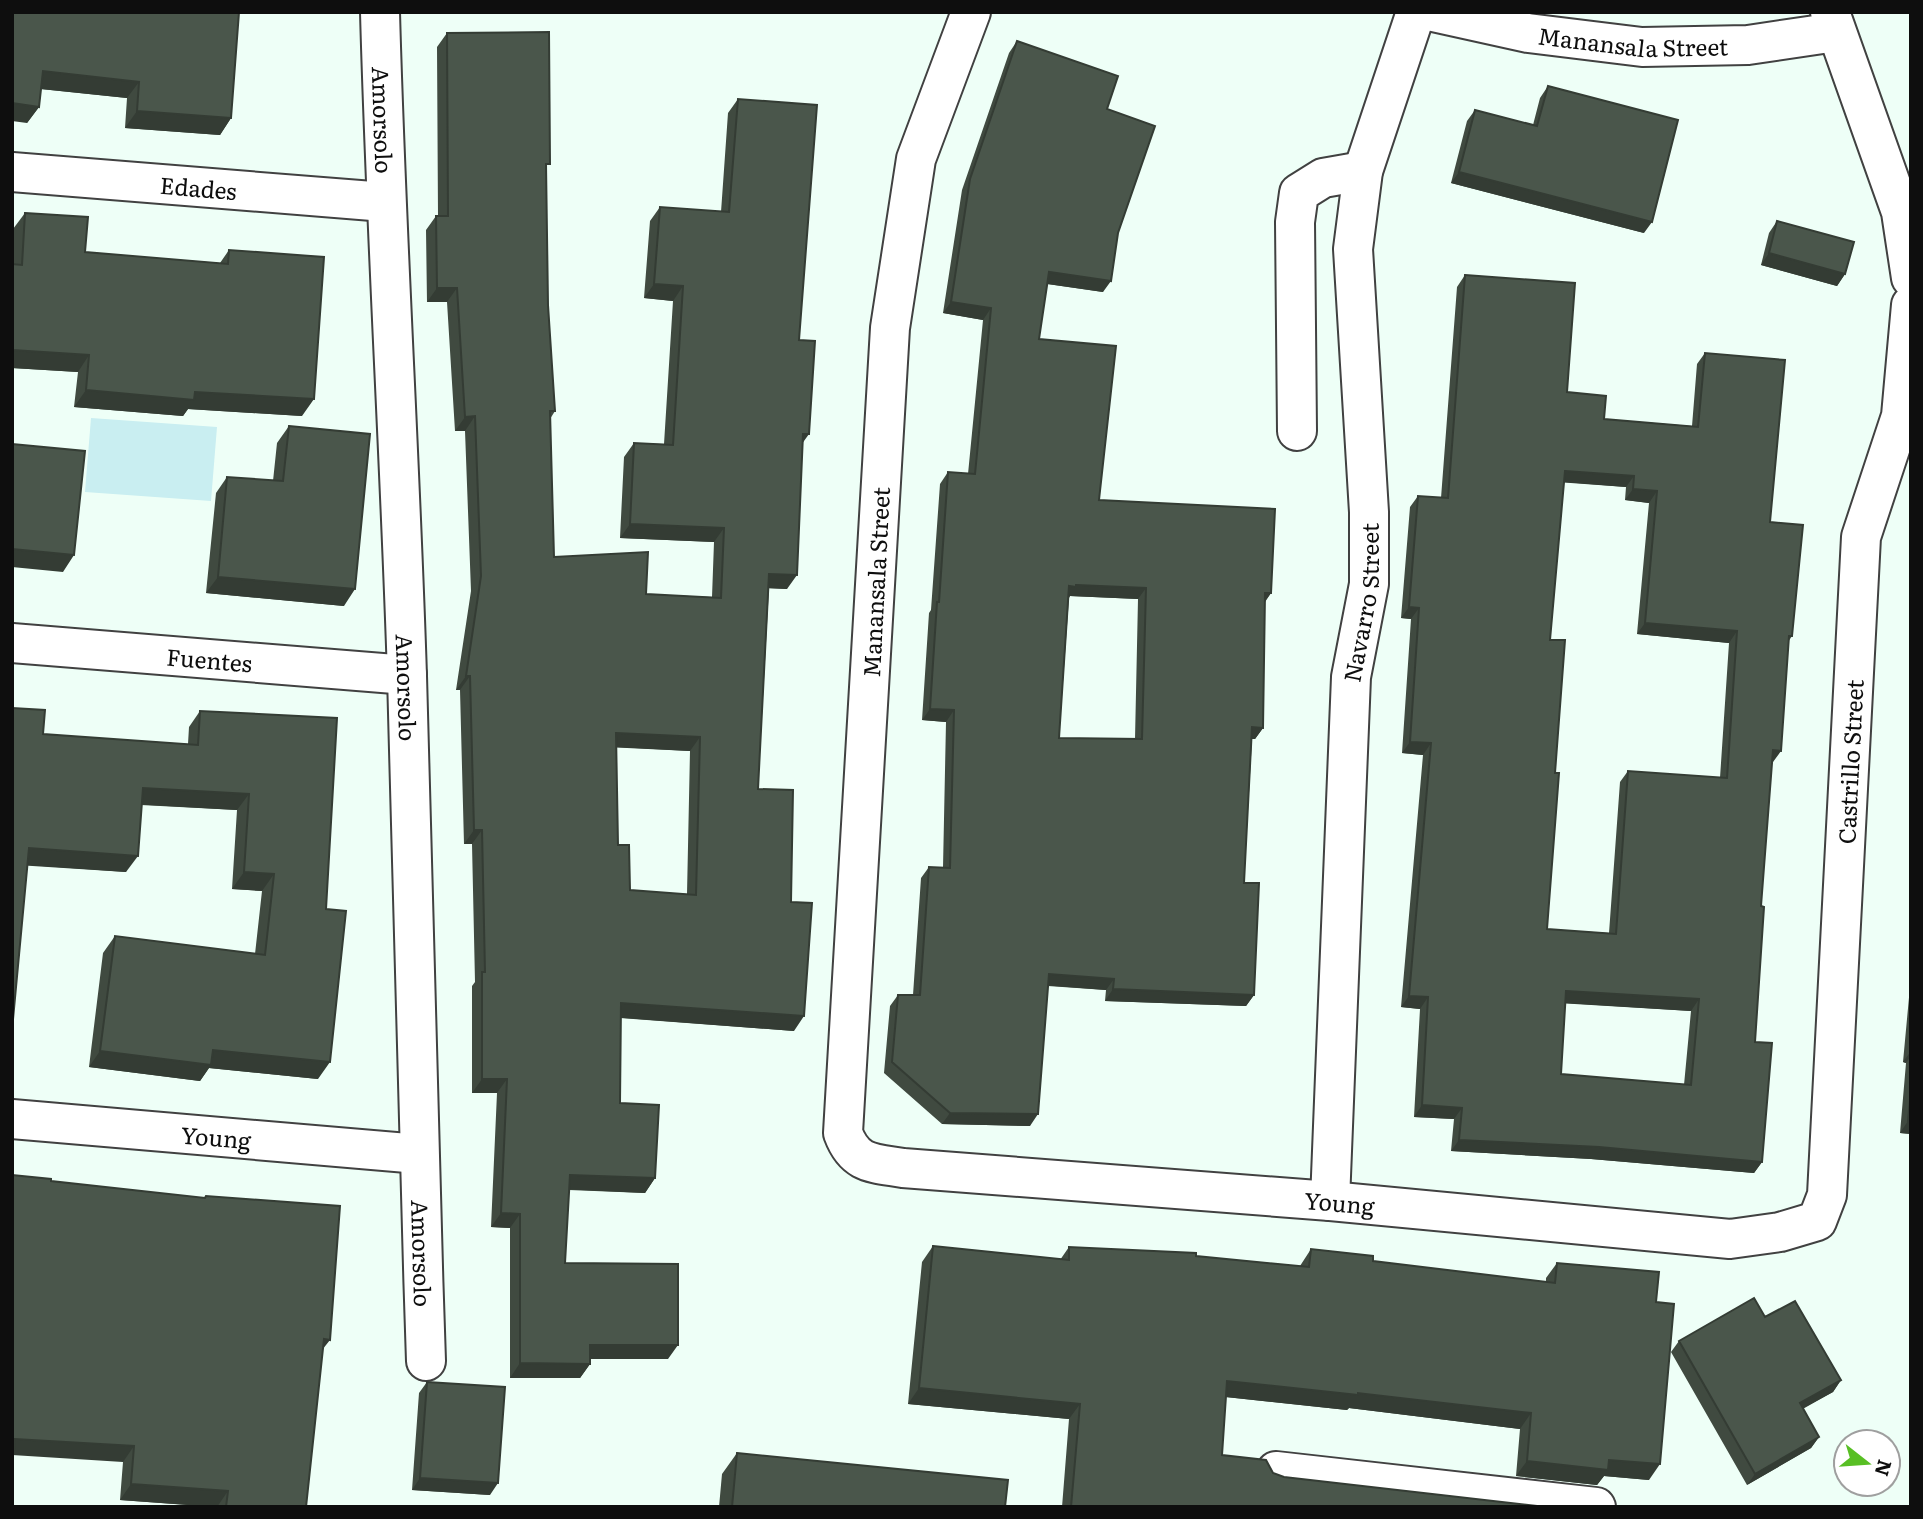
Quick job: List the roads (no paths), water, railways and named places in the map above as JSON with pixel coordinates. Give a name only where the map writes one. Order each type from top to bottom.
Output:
[{"type":"street","name":"Amorsolo","points":[[380,12],[385,202],[407,675],[426,1361]]},
{"type":"street","name":"Manansala Street","points":[[859,1159],[849,1148],[843,1133],[890,328],[916,159],[971,12]]},
{"type":"street","name":"Navarro Street","points":[[1330,1201],[1351,677],[1369,584],[1369,512],[1353,249],[1363,171],[1416,12]]},
{"type":"street","name":"Manansala Street","points":[[1433,12],[1528,33],[1642,47],[1748,45],[1833,22]]},
{"type":"street","points":[[1833,22],[1901,212],[1911,278]]},
{"type":"street","points":[[1297,431],[1295,222],[1299,193],[1323,178],[1363,171]]},
{"type":"street","name":"Edades","points":[[12,172],[385,202]]},
{"type":"street","name":"Castrillo Street","points":[[1817,1221],[1827,1195],[1861,537],[1900,416],[1911,305]]},
{"type":"street","name":"Fuentes","points":[[12,643],[407,675]]},
{"type":"street","name":"Young","points":[[12,1119],[419,1154]]},
{"type":"street","name":"Young","points":[[859,1159],[903,1168],[1330,1201],[1730,1239],[1780,1232],[1817,1221]]},
{"type":"street","points":[[1276,1471],[1596,1507]]}]
